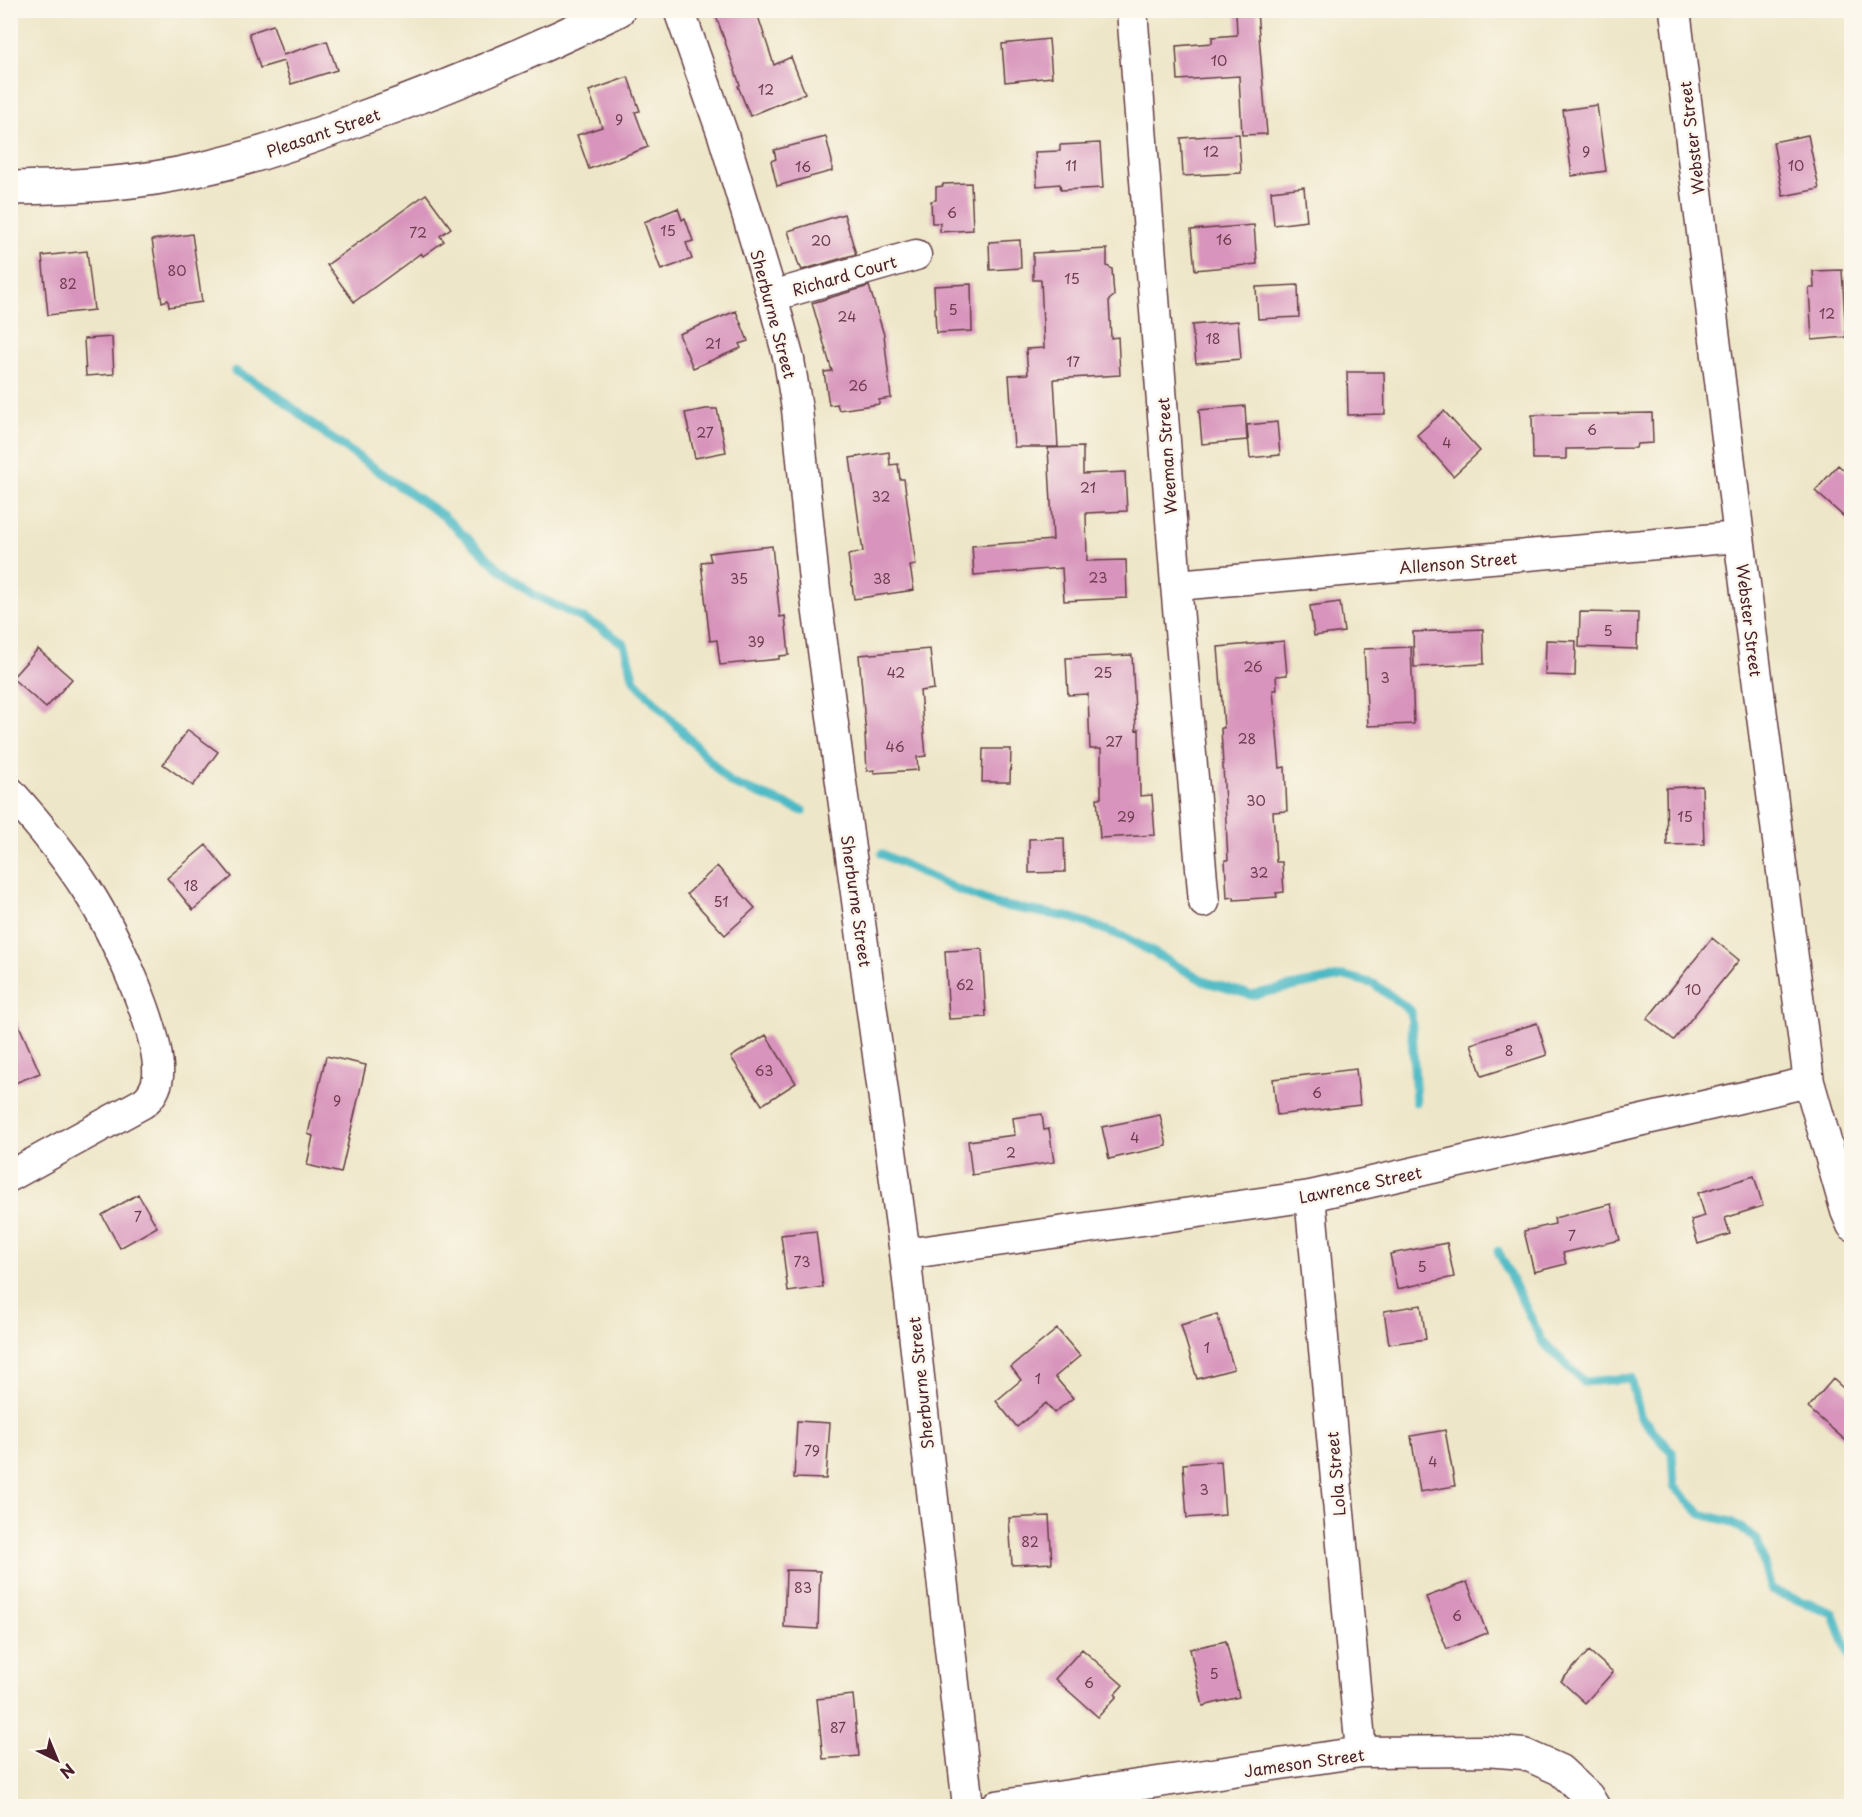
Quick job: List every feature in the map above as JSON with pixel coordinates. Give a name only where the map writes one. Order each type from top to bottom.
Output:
[{"type":"main road","name":"Pleasant Street","points":[[10,188],[140,180],[199,170],[243,159],[415,99],[552,42],[618,10]]},
{"type":"street","name":"Sherburne Street","points":[[679,10],[720,125],[772,296],[789,360],[797,409],[807,525],[822,649],[905,1254],[968,1806]]},
{"type":"street","name":"Weeman Street","points":[[1132,10],[1176,585],[1204,902]]},
{"type":"street","name":"Webster Street","points":[[1675,10],[1739,537],[1809,1082],[1851,1225]]},
{"type":"street","name":"Richard Court","points":[[772,296],[916,255]]},
{"type":"street","name":"Allenson Street","points":[[1176,585],[1739,537]]},
{"type":"street","points":[[10,792],[45,830],[87,890],[122,954],[151,1032],[158,1064],[155,1089],[143,1103],[10,1176]]},
{"type":"street","name":"Lawrence Street","points":[[905,1254],[1310,1196],[1809,1082]]},
{"type":"street","name":"Lola Street","points":[[1310,1196],[1361,1752]]},
{"type":"street","name":"Jameson Street","points":[[996,1806],[1361,1752],[1485,1751],[1524,1754],[1560,1770],[1588,1796],[1594,1806]]},
{"type":"building","points":[[714,10],[756,10],[774,65],[791,57],[805,93],[750,116]]},
{"type":"building","points":[[1257,11],[1267,134],[1242,135],[1239,76],[1178,80],[1176,46],[1212,43],[1212,37],[1237,35],[1236,13]]},
{"type":"building","points":[[273,25],[283,55],[327,41],[337,70],[291,84],[284,61],[260,68],[249,33]]},
{"type":"building","points":[[1049,39],[1052,77],[1005,82],[1002,44]]},
{"type":"building","points":[[628,77],[640,111],[635,112],[648,147],[589,169],[577,135],[602,127],[589,91]]},
{"type":"building","points":[[1597,105],[1606,171],[1572,176],[1563,110]]},
{"type":"building","points":[[1239,134],[1241,173],[1183,176],[1181,138]]},
{"type":"building","points":[[1808,135],[1819,189],[1783,196],[1773,142]]},
{"type":"building","points":[[826,137],[832,171],[777,186],[771,161],[776,159],[774,150]]},
{"type":"building","points":[[1100,143],[1103,188],[1061,190],[1060,184],[1037,186],[1035,152],[1060,151],[1060,145]]},
{"type":"building","points":[[971,183],[973,230],[940,232],[940,223],[932,223],[931,201],[936,200],[936,187],[943,186],[943,184]]},
{"type":"building","points":[[1304,187],[1307,221],[1274,225],[1271,191]]},
{"type":"building","points":[[426,194],[451,228],[440,236],[444,241],[423,256],[421,253],[354,302],[327,265]]},
{"type":"building","points":[[678,208],[682,220],[685,218],[693,241],[686,243],[692,259],[661,270],[644,222]]},
{"type":"building","points":[[844,214],[856,254],[802,270],[788,231]]},
{"type":"building","points":[[1254,225],[1257,264],[1195,270],[1191,230]]},
{"type":"building","points":[[192,234],[202,302],[169,307],[168,300],[162,302],[152,240]]},
{"type":"building","points":[[1020,240],[1021,268],[990,270],[989,242]]},
{"type":"building","points":[[1107,249],[1107,266],[1112,269],[1114,296],[1109,300],[1111,338],[1118,337],[1120,375],[1054,379],[1058,447],[1014,447],[1009,375],[1028,374],[1026,349],[1044,348],[1041,280],[1033,280],[1033,253]]},
{"type":"building","points":[[87,251],[94,310],[48,315],[42,256]]},
{"type":"building","points":[[1842,270],[1846,337],[1812,340],[1809,288],[1814,288],[1813,271]]},
{"type":"building","points":[[971,284],[972,331],[936,333],[934,286]]},
{"type":"building","points":[[1298,285],[1299,317],[1258,319],[1256,287]]},
{"type":"building","points":[[869,286],[884,335],[891,398],[879,400],[879,404],[839,410],[837,404],[829,405],[824,372],[832,371],[812,303]]},
{"type":"building","points":[[736,311],[748,341],[739,344],[741,348],[693,368],[679,334]]},
{"type":"building","points":[[1238,321],[1241,359],[1196,363],[1192,325]]},
{"type":"building","points":[[112,337],[114,374],[86,376],[84,339]]},
{"type":"building","points":[[1347,372],[1384,372],[1385,414],[1348,415]]},
{"type":"building","points":[[1245,406],[1247,440],[1202,444],[1199,410]]},
{"type":"building","points":[[717,409],[726,452],[695,458],[685,413]]},
{"type":"building","points":[[1444,411],[1480,451],[1453,476],[1417,435]]},
{"type":"building","points":[[1652,413],[1653,443],[1637,444],[1636,448],[1566,449],[1566,459],[1533,459],[1532,415]]},
{"type":"building","points":[[1277,422],[1280,455],[1250,458],[1247,425]]},
{"type":"building","points":[[1083,447],[1083,474],[1125,472],[1127,511],[1086,513],[1087,561],[1126,560],[1127,598],[1064,601],[1062,568],[974,575],[972,546],[1053,540],[1048,448]]},
{"type":"building","points":[[889,452],[890,465],[898,464],[900,479],[904,479],[916,565],[910,566],[914,590],[854,599],[848,555],[863,552],[850,458]]},
{"type":"building","points":[[1838,465],[1851,476],[1851,523],[1815,491]]},
{"type":"building","points":[[772,546],[780,617],[785,616],[789,655],[779,656],[779,659],[720,665],[717,640],[710,641],[701,562],[711,561],[709,553]]},
{"type":"building","points":[[1340,602],[1344,632],[1314,636],[1310,606]]},
{"type":"building","points":[[1580,612],[1638,613],[1637,649],[1579,647]]},
{"type":"building","points":[[1483,629],[1484,664],[1414,667],[1413,632]]},
{"type":"building","points":[[1546,640],[1576,641],[1575,676],[1545,675]]},
{"type":"building","points":[[1284,641],[1287,675],[1276,676],[1277,690],[1273,690],[1280,768],[1285,767],[1287,811],[1273,812],[1276,862],[1282,862],[1284,892],[1276,893],[1277,897],[1234,900],[1234,897],[1227,898],[1225,860],[1228,860],[1221,728],[1224,728],[1218,647]]},
{"type":"building","points":[[1411,647],[1414,724],[1368,726],[1364,649]]},
{"type":"building","points":[[38,649],[72,679],[46,708],[12,678]]},
{"type":"building","points":[[930,649],[934,689],[920,691],[926,756],[917,757],[918,770],[874,773],[874,770],[867,771],[859,655]]},
{"type":"building","points":[[1132,655],[1136,730],[1139,729],[1140,796],[1152,795],[1155,835],[1100,838],[1097,798],[1101,798],[1101,749],[1090,749],[1088,694],[1068,695],[1066,658]]},
{"type":"building","points":[[188,730],[218,752],[193,786],[163,764]]},
{"type":"building","points":[[983,749],[1011,749],[1010,782],[982,782]]},
{"type":"building","points":[[1702,786],[1704,844],[1667,845],[1666,788]]},
{"type":"building","points":[[1064,838],[1065,872],[1029,873],[1029,839]]},
{"type":"building","points":[[206,845],[232,877],[193,910],[167,878]]},
{"type":"building","points":[[717,866],[755,908],[725,935],[687,894]]},
{"type":"building","points":[[1712,938],[1739,960],[1674,1040],[1647,1019]]},
{"type":"building","points":[[982,949],[986,1017],[949,1019],[945,951]]},
{"type":"building","points":[[10,1005],[40,1073],[10,1085]]},
{"type":"building","points":[[1537,1023],[1547,1055],[1482,1076],[1471,1044]]},
{"type":"building","points":[[766,1035],[796,1083],[762,1105],[731,1057]]},
{"type":"building","points":[[326,1056],[366,1065],[341,1173],[307,1165],[313,1136],[308,1134]]},
{"type":"building","points":[[1356,1069],[1360,1105],[1277,1115],[1273,1079]]},
{"type":"building","points":[[1042,1114],[1044,1130],[1049,1129],[1054,1162],[972,1175],[968,1141],[1015,1135],[1013,1118]]},
{"type":"building","points":[[1160,1115],[1167,1146],[1109,1159],[1102,1127]]},
{"type":"building","points":[[1754,1176],[1763,1206],[1725,1218],[1730,1234],[1698,1244],[1691,1220],[1705,1216],[1698,1193]]},
{"type":"building","points":[[138,1194],[157,1227],[120,1248],[102,1215]]},
{"type":"building","points":[[1611,1204],[1620,1240],[1563,1253],[1566,1264],[1534,1272],[1524,1231],[1555,1224],[1554,1218]]},
{"type":"building","points":[[816,1231],[823,1287],[788,1292],[781,1235]]},
{"type":"building","points":[[1447,1243],[1454,1277],[1397,1289],[1390,1254]]},
{"type":"building","points":[[1421,1305],[1426,1339],[1389,1344],[1384,1311]]},
{"type":"building","points":[[1217,1314],[1234,1369],[1197,1379],[1181,1325]]},
{"type":"building","points":[[1057,1329],[1080,1356],[1055,1377],[1073,1398],[1054,1413],[1046,1403],[1017,1427],[996,1401],[1021,1380],[1011,1367]]},
{"type":"building","points":[[1833,1379],[1851,1395],[1851,1445],[1808,1408]]},
{"type":"building","points":[[797,1421],[830,1423],[826,1479],[794,1478]]},
{"type":"building","points":[[1445,1430],[1455,1486],[1420,1492],[1411,1436]]},
{"type":"building","points":[[1221,1461],[1225,1515],[1187,1518],[1183,1464]]},
{"type":"building","points":[[1049,1516],[1052,1563],[1012,1565],[1009,1518]]},
{"type":"building","points":[[786,1570],[820,1571],[818,1629],[784,1627]]},
{"type":"building","points":[[1467,1582],[1487,1633],[1447,1649],[1426,1597]]},
{"type":"building","points":[[1226,1641],[1239,1697],[1203,1706],[1190,1649]]},
{"type":"building","points":[[1082,1649],[1123,1685],[1115,1694],[1117,1696],[1098,1717],[1055,1679]]},
{"type":"building","points":[[1589,1651],[1613,1672],[1585,1703],[1561,1681]]},
{"type":"building","points":[[853,1695],[859,1756],[823,1759],[817,1699]]},
{"type":"waterway","points":[[235,371],[275,394],[328,436],[442,515],[501,570],[534,595],[600,627],[624,644],[634,680],[731,783],[803,811]]},
{"type":"waterway","points":[[882,854],[956,889],[998,905],[1073,918],[1127,938],[1206,982],[1251,995],[1345,976],[1374,984],[1411,1011],[1416,1102]]},
{"type":"waterway","points":[[1498,1251],[1542,1341],[1584,1382],[1631,1378],[1640,1416],[1672,1452],[1674,1486],[1701,1514],[1732,1522],[1757,1539],[1771,1590],[1833,1613],[1852,1661]]}]
